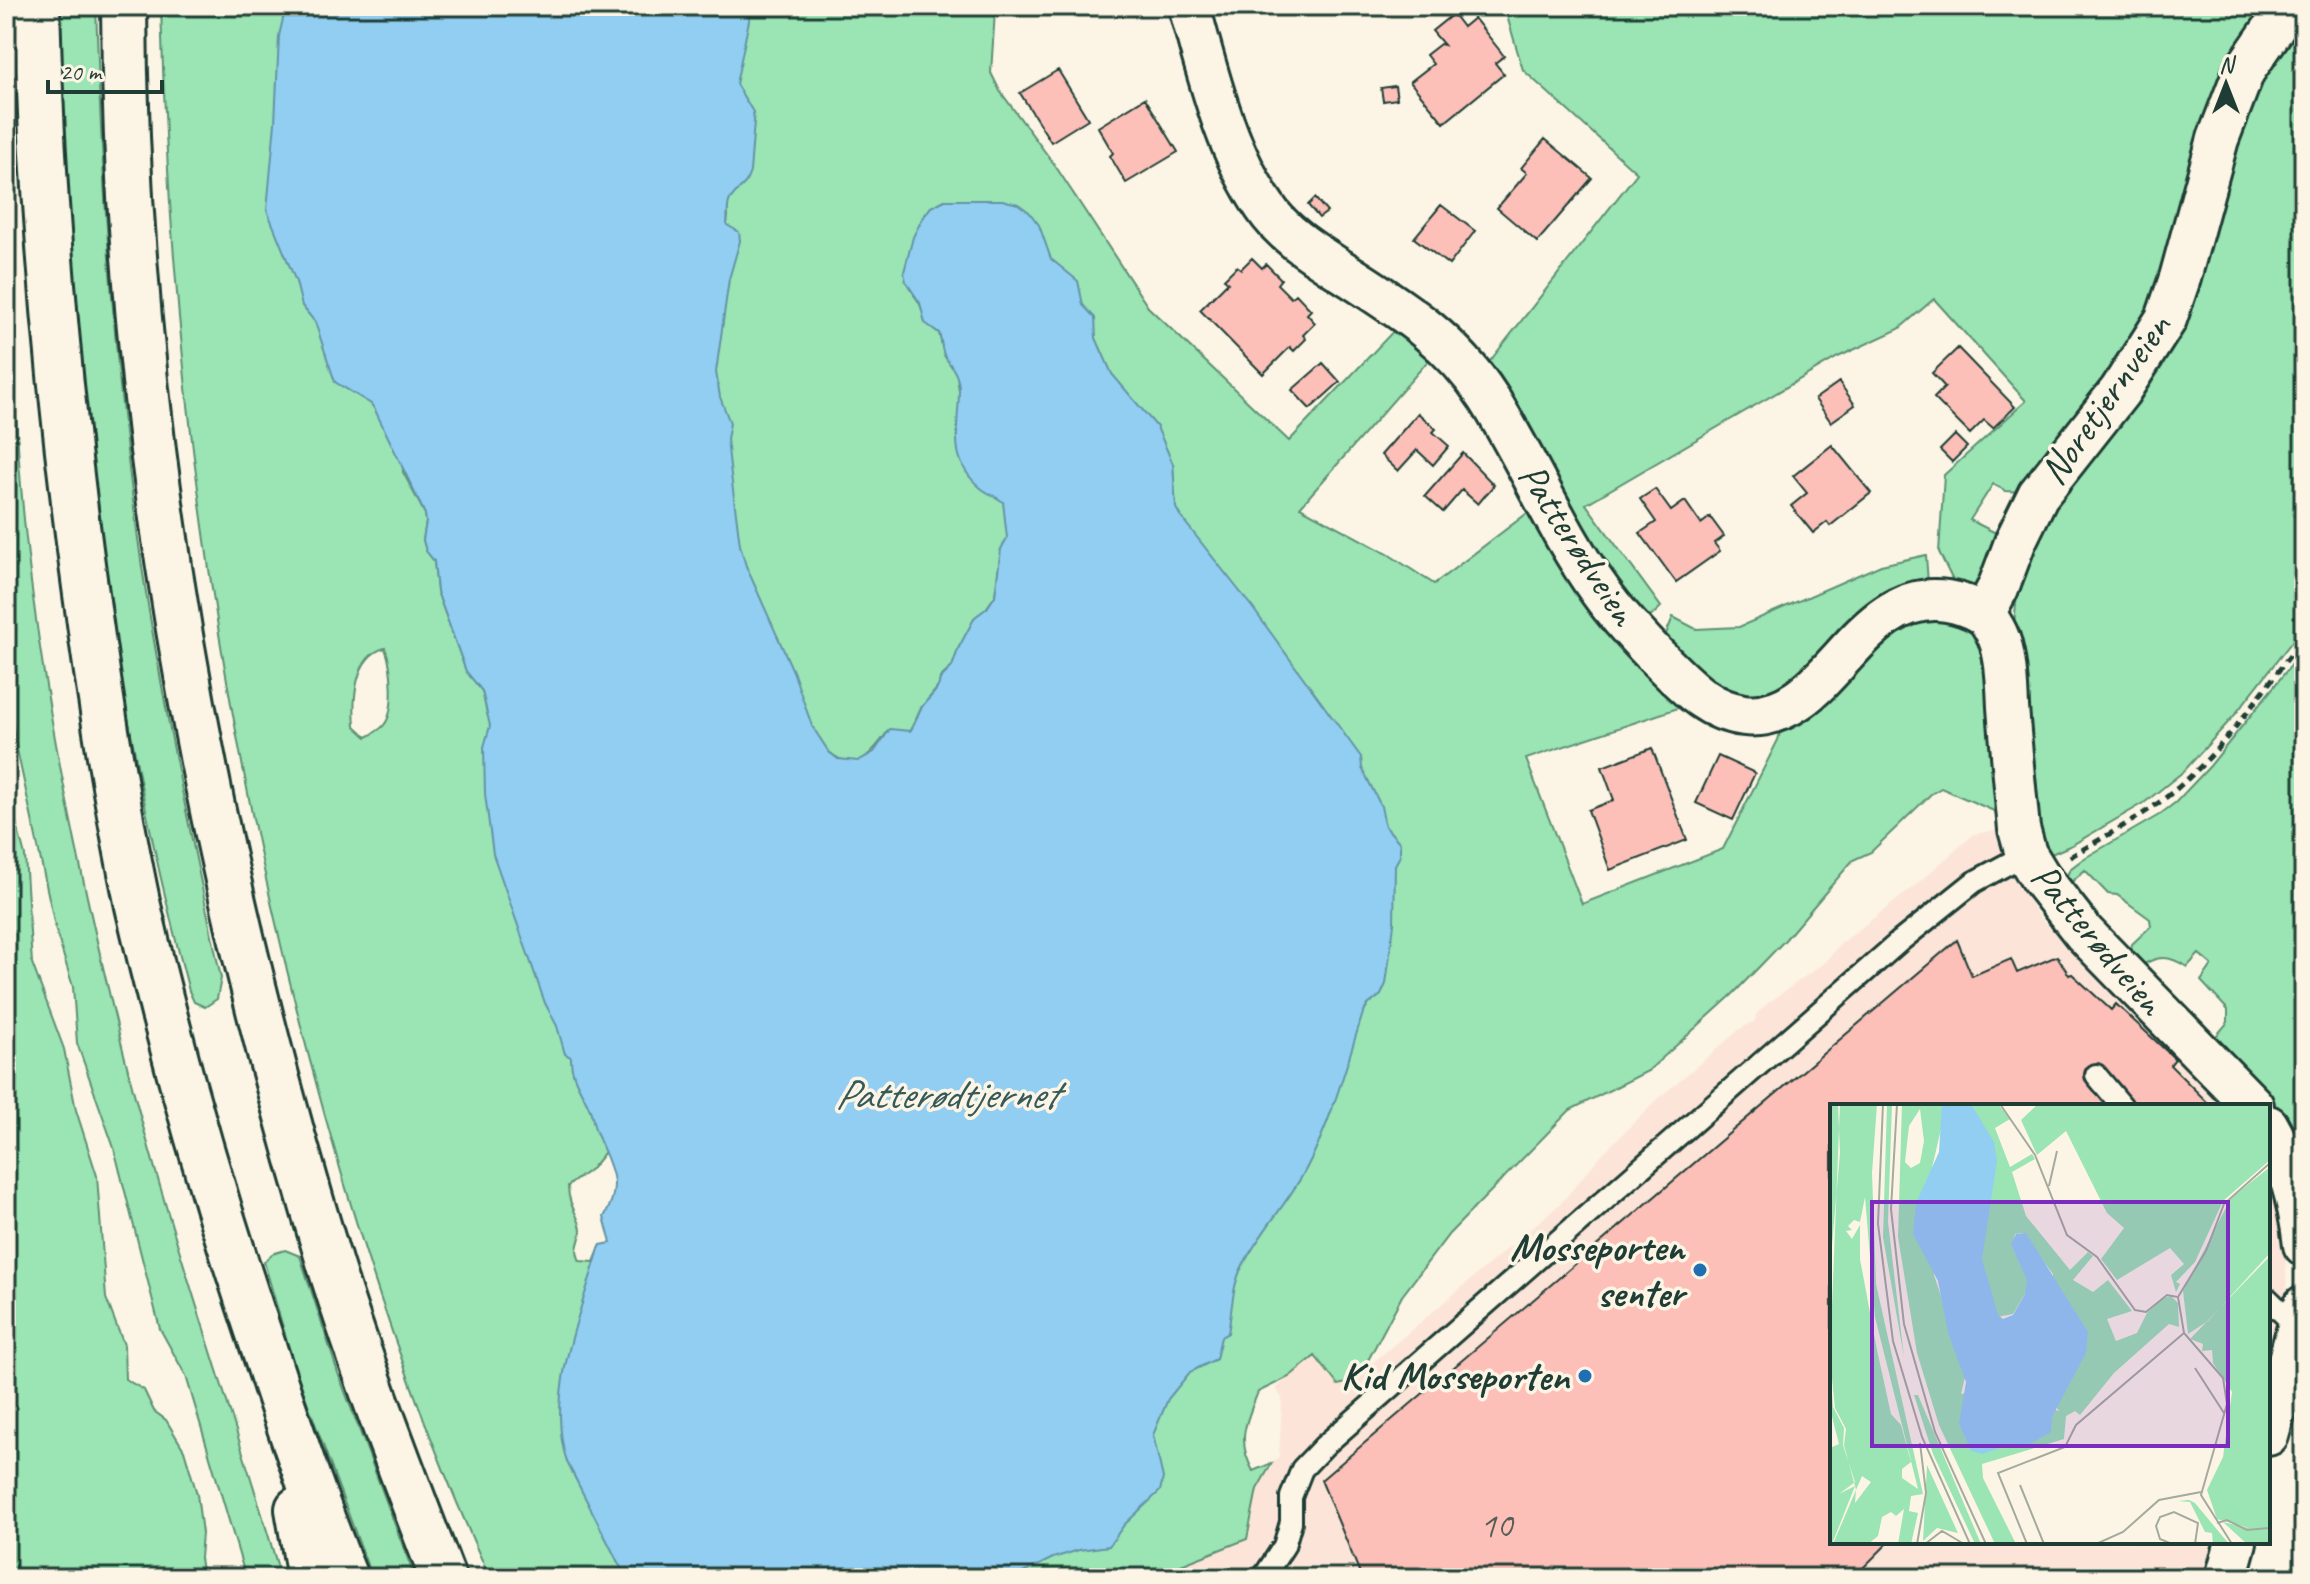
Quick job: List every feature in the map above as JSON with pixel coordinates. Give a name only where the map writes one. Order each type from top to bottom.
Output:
[{"type":"highway","points":[[37,6],[40,144],[59,375],[100,695],[138,904],[211,1186],[276,1385],[345,1578]]},
{"type":"highway","points":[[124,6],[135,260],[145,372],[185,668],[208,789],[264,1031],[331,1268],[443,1578]]},
{"type":"highway","points":[[276,1385],[310,1578]]},
{"type":"street","name":"Patterødveien","points":[[1189,6],[1229,138],[1268,212],[1311,251],[1400,309],[1459,357],[1489,398],[1600,591],[1642,642],[1691,691],[1723,711],[1760,715],[1776,712],[1810,690],[1867,632],[1896,609],[1914,601],[1937,600],[1958,603],[1984,614],[2002,647],[2019,829],[2033,865],[2084,933],[2251,1104]]},
{"type":"street","name":"Noretjernveien","points":[[1984,614],[2038,495],[2120,391],[2166,319],[2218,139],[2244,71],[2289,6]]},
{"type":"street","points":[[2270,1129],[2289,1174],[2304,1245]]},
{"type":"street","points":[[2270,1419],[2277,1365],[2302,1318]]},
{"type":"street","points":[[2226,1578],[2235,1544]]},
{"type":"lane","points":[[1263,1578],[1284,1546],[1291,1522],[1291,1497],[1302,1469],[1324,1446],[1899,942],[1974,882],[2033,865]]},
{"type":"lane","points":[[2096,1075],[2120,1104]]},
{"type":"lane","points":[[2270,1300],[2302,1318]]},
{"type":"path","points":[[2033,865],[2168,796],[2228,736],[2304,637]]},
{"type":"shaded area","name":"Mosseporten senter","points":[[1997,830],[2013,877],[2041,919],[2230,1104],[1830,1104],[1830,1544],[2217,1544],[2207,1578],[1148,1578],[1247,1539],[1257,1489],[1279,1457],[1282,1399],[1276,1388],[1315,1355],[1338,1385],[1351,1381],[1561,1203],[1601,1155],[1659,1098],[1740,1029],[1755,1021],[1756,1014],[1768,1003],[1825,962],[1839,945],[1974,834]]},
{"type":"shaded area","points":[[2270,1175],[2283,1212],[2287,1290],[2270,1338]]},
{"type":"green space","points":[[58,6],[96,6],[111,287],[124,427],[142,567],[169,722],[221,978],[217,999],[205,1007],[194,1002],[189,991],[169,913],[135,755],[108,595],[87,435],[70,256]]},
{"type":"green space","points":[[161,6],[388,6],[403,472],[425,514],[423,540],[434,561],[437,591],[466,671],[482,691],[616,1086],[605,1152],[592,1168],[568,1186],[581,1230],[577,1248],[580,1261],[594,1262],[601,1245],[595,1515],[626,1578],[490,1578],[411,1386],[367,1256],[327,1124],[277,928],[225,667],[204,536],[188,404],[166,139]],"holes":[[[385,648],[392,688],[388,718],[384,725],[367,737],[355,726],[355,692],[361,669],[367,660]]]},
{"type":"green space","points":[[675,6],[993,6],[991,73],[1000,91],[1054,164],[1148,307],[1289,441],[1399,325],[1435,353],[1300,507],[1388,554],[1434,584],[1534,508],[1687,705],[1526,759],[1582,904],[1723,849],[1778,740],[1783,722],[1871,642],[1924,612],[1970,627],[1989,659],[1999,779],[1994,811],[1941,788],[1931,794],[1871,852],[1853,860],[1785,940],[1733,994],[1648,1071],[1570,1110],[1449,1234],[1402,1296],[1364,1368],[1351,1382],[1338,1385],[1315,1356],[1289,1377],[1258,1392],[1247,1422],[1245,1450],[1253,1471],[1272,1463],[1257,1489],[1247,1539],[1148,1578],[648,1578],[1190,1372],[1216,1359],[1173,464],[945,200],[931,207],[922,219],[914,295],[928,323],[939,333],[944,355],[957,375],[959,391],[1037,470],[1006,544],[1001,549],[995,596],[959,647],[952,667],[940,678],[939,686],[921,708],[910,731],[888,731],[869,754],[855,762],[839,759],[829,752],[682,600],[728,216],[727,202]]},
{"type":"green space","points":[[1504,6],[2268,6],[2205,124],[2186,179],[2160,281],[2148,309],[2100,387],[2021,492],[2006,491],[1993,484],[1970,520],[2000,535],[1981,579],[1973,586],[1955,585],[1939,552],[1944,475],[2026,401],[1934,299],[1899,329],[1838,357],[1586,504],[1661,607],[1644,623],[1635,614],[1483,370],[1637,173],[1523,70]]},
{"type":"green space","points":[[2304,17],[2304,626],[2233,717],[2184,771],[2144,803],[2049,855],[2036,838],[2014,624],[2017,594],[2032,545],[2216,200],[2266,68]]},
{"type":"green space","points":[[6,241],[25,529],[42,661],[78,857],[140,1117],[281,1578],[246,1578],[186,1376],[160,1329],[114,1148],[77,1043],[73,987],[56,931],[6,684]]},
{"type":"green space","points":[[1926,555],[1928,583],[1780,694],[1725,698],[1663,641],[1673,617],[1696,629],[1739,627],[1881,565]]},
{"type":"green space","points":[[2304,649],[2304,1179],[2270,1129],[2270,1104],[2253,1104],[2211,1042],[2228,1022],[2228,1010],[2201,981],[2212,965],[2199,954],[2187,967],[2163,958],[2139,967],[2126,956],[2131,945],[2151,926],[2150,919],[2117,895],[2108,894],[2085,870],[2066,887],[2063,884],[2070,869],[2159,815],[2176,802],[2210,766]]},
{"type":"green space","points":[[6,784],[25,856],[32,963],[64,1049],[76,1110],[97,1176],[106,1298],[124,1345],[125,1379],[144,1390],[154,1411],[166,1420],[184,1450],[197,1494],[203,1578],[6,1578]]},
{"type":"green space","points":[[285,1250],[300,1256],[338,1373],[415,1578],[372,1578],[295,1369],[264,1262],[272,1254]]},
{"type":"water","name":"Patterødtjernet","points":[[286,6],[752,6],[736,84],[753,112],[750,172],[728,204],[727,225],[739,232],[740,241],[729,279],[716,372],[720,397],[730,423],[727,439],[730,467],[740,545],[746,566],[793,671],[812,726],[829,752],[838,759],[858,761],[874,752],[890,729],[910,731],[940,679],[952,667],[975,617],[987,608],[995,596],[1001,549],[1007,538],[1003,502],[982,489],[963,467],[957,443],[957,376],[944,354],[939,333],[925,323],[920,303],[906,282],[904,272],[913,237],[922,219],[931,207],[945,200],[1002,200],[1018,204],[1039,225],[1051,259],[1078,281],[1083,305],[1095,318],[1096,338],[1112,374],[1157,427],[1173,464],[1176,508],[1181,517],[1252,607],[1361,757],[1362,768],[1381,806],[1385,826],[1400,843],[1400,856],[1395,865],[1394,924],[1386,984],[1381,995],[1363,1013],[1331,1112],[1306,1169],[1242,1267],[1234,1290],[1228,1333],[1221,1337],[1216,1359],[1190,1372],[1168,1399],[1153,1435],[1163,1478],[1160,1491],[1124,1525],[1109,1546],[1053,1558],[1013,1578],[951,1578],[915,1571],[882,1578],[626,1578],[567,1462],[561,1436],[560,1410],[562,1382],[583,1300],[599,1249],[601,1245],[611,1243],[604,1217],[613,1194],[613,1175],[575,1078],[571,1057],[565,1054],[557,1026],[545,1003],[493,854],[485,794],[484,747],[490,726],[482,691],[466,671],[437,591],[434,561],[426,551],[423,540],[425,514],[371,404],[335,382],[315,322],[302,306],[296,282],[267,210],[279,36]]},
{"type":"building","points":[[1453,14],[1463,27],[1474,18],[1504,56],[1495,63],[1504,74],[1444,123],[1410,82],[1433,64],[1426,55],[1440,44],[1444,45],[1432,31]]},
{"type":"building","points":[[1058,70],[1088,119],[1051,142],[1020,93]]},
{"type":"building","points":[[1395,86],[1397,99],[1383,101],[1381,88]]},
{"type":"building","points":[[1145,98],[1178,152],[1126,183],[1098,127]]},
{"type":"building","points":[[1545,139],[1592,178],[1537,242],[1497,208],[1527,173],[1521,168]]},
{"type":"building","points":[[1315,198],[1327,212],[1319,218],[1308,205]]},
{"type":"building","points":[[1441,205],[1475,231],[1449,265],[1414,238]]},
{"type":"building","points":[[1252,258],[1262,268],[1266,264],[1281,279],[1277,284],[1291,298],[1296,294],[1311,310],[1307,314],[1315,323],[1294,351],[1290,347],[1263,374],[1200,310],[1228,282],[1224,279],[1237,266],[1241,269]]},
{"type":"building","points":[[1958,348],[2015,407],[1993,428],[1984,420],[1970,434],[1934,398],[1945,387],[1932,373]]},
{"type":"building","points":[[1323,363],[1340,382],[1310,409],[1292,390]]},
{"type":"building","points":[[1839,382],[1855,405],[1831,422],[1815,399]]},
{"type":"building","points":[[1418,413],[1449,446],[1433,465],[1417,450],[1398,471],[1381,455]]},
{"type":"building","points":[[1955,435],[1967,447],[1952,462],[1940,450]]},
{"type":"building","points":[[1832,445],[1871,493],[1830,526],[1827,522],[1813,533],[1791,506],[1807,493],[1793,476]]},
{"type":"building","points":[[1463,453],[1494,485],[1478,504],[1462,490],[1443,512],[1425,496]]},
{"type":"building","points":[[1655,489],[1671,511],[1685,501],[1701,524],[1710,517],[1724,536],[1714,543],[1720,551],[1676,582],[1640,533],[1656,522],[1640,499]]},
{"type":"building","points":[[1652,748],[1687,840],[1610,870],[1588,810],[1614,800],[1602,767]]},
{"type":"building","points":[[1718,756],[1755,773],[1733,820],[1696,803]]},
{"type":"building","name":"Mosseporten senter","points":[[1957,940],[1972,976],[2011,959],[2017,973],[2057,956],[2069,975],[2072,974],[2111,1010],[2116,1004],[2175,1059],[2170,1065],[2209,1104],[1830,1104],[1830,1544],[1887,1544],[1853,1578],[1362,1578],[1321,1480]]},
{"type":"place","name":"Mosseporten senter","points":[[1700,1270]]},
{"type":"place","name":"Kid Mosseporten","points":[[1585,1376]]}]
